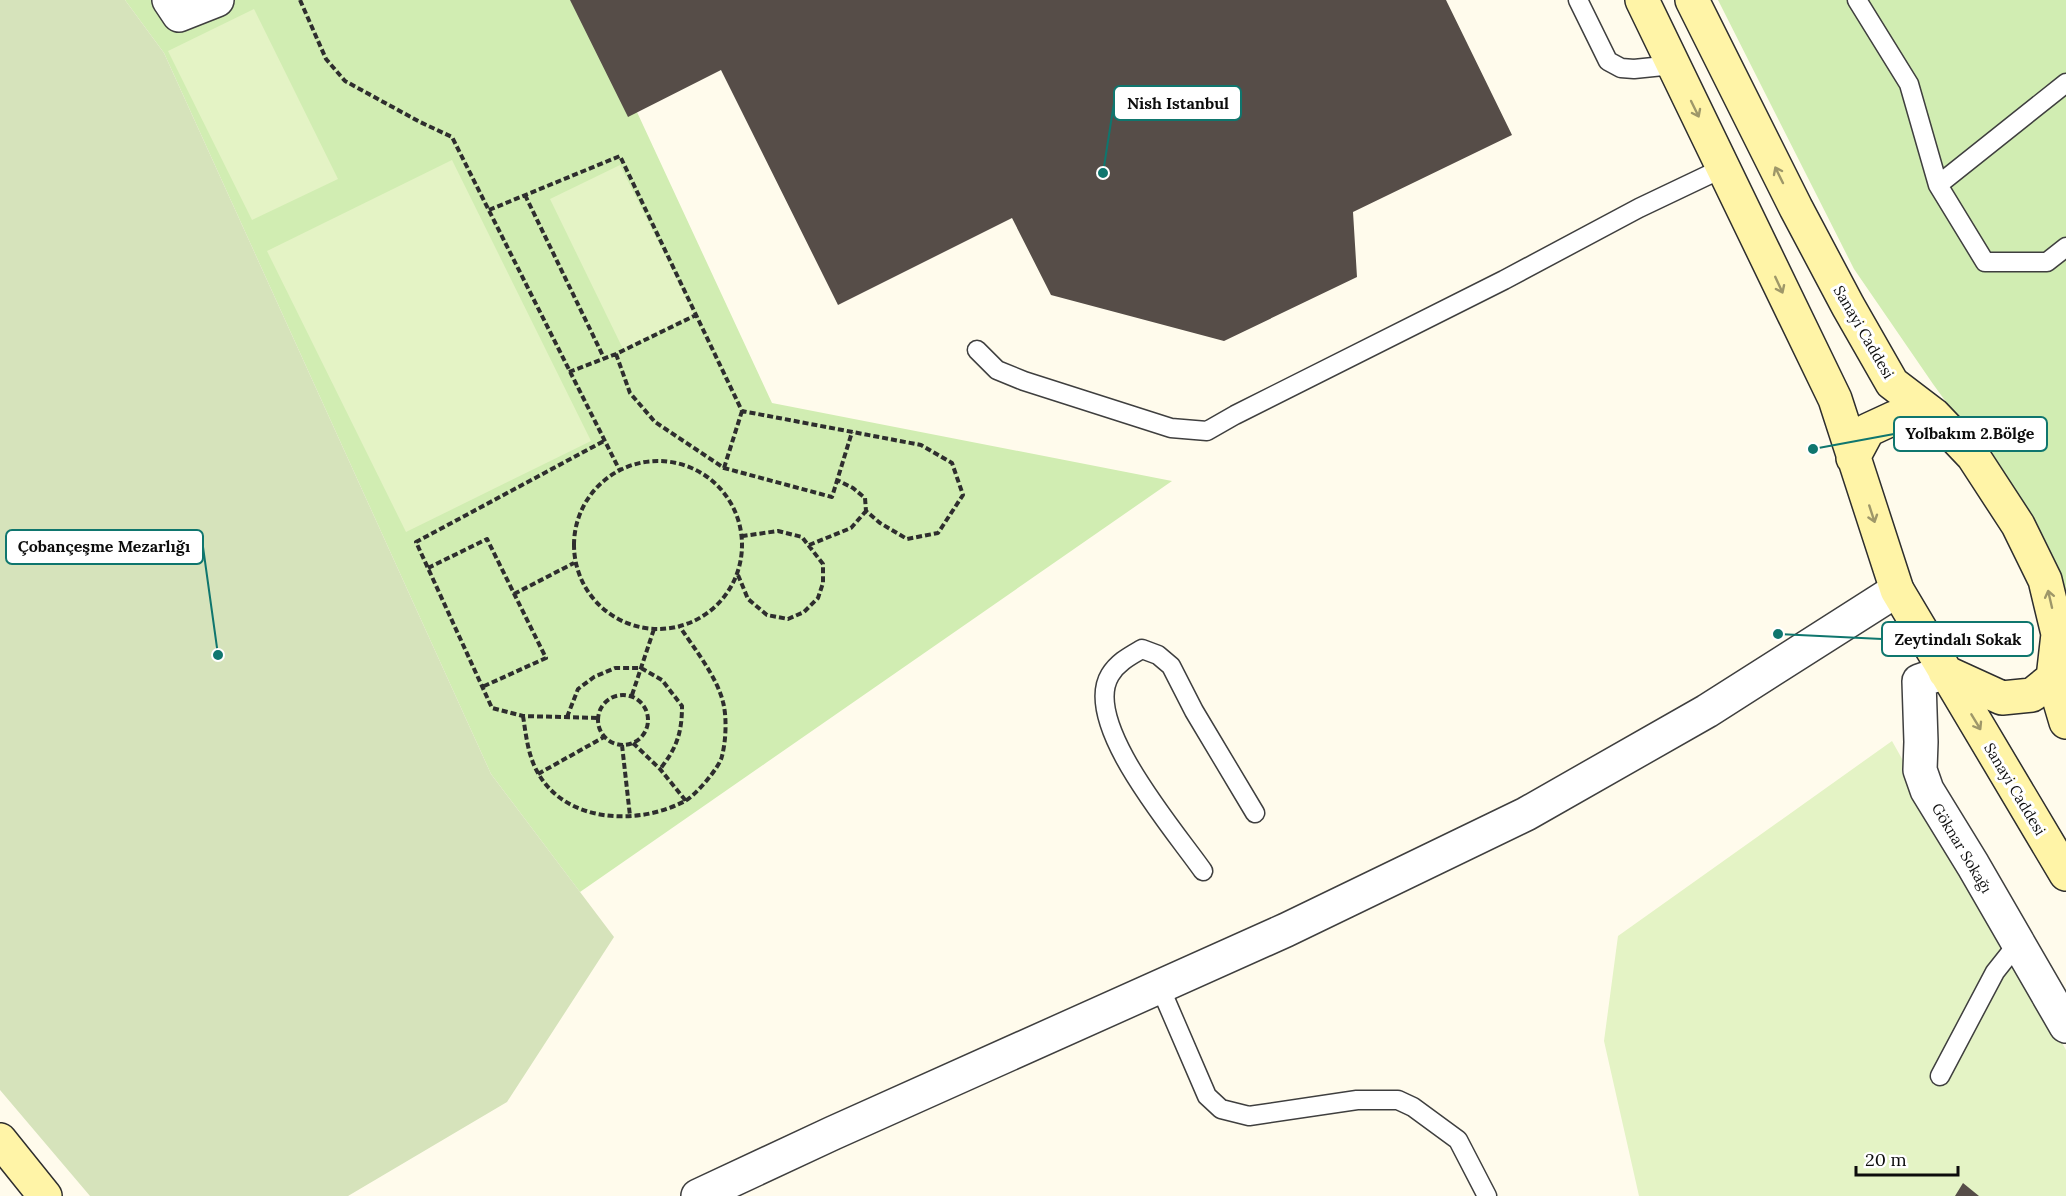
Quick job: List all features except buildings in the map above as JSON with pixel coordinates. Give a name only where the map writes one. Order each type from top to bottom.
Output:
[{"type":"main road","name":"Sanayi Caddesi","points":[[1642,0],[1835,399],[1897,590],[2066,874]]},
{"type":"main road","name":"Sanayi Caddesi","points":[[1692,0],[1796,208],[1892,383],[1934,415],[1973,456],[2018,525],[2045,580],[2058,634],[2053,678],[2066,722]]},
{"type":"main road","points":[[1753,229],[1796,208]]},
{"type":"main road","points":[[1853,458],[1868,430],[1894,418],[1934,415]]},
{"type":"main road","points":[[1945,672],[2002,698],[2032,695],[2053,678]]},
{"type":"main road","points":[[0,1140],[45,1196]]},
{"type":"street","points":[[169,0],[179,15],[217,0]]},
{"type":"street","points":[[698,1196],[1286,930],[1526,814],[1707,711],[1897,590]]},
{"type":"street","name":"Göknar Sokağı","points":[[1945,672],[1919,681],[1922,742],[1920,770],[1927,790],[2066,1026]]},
{"type":"lane","points":[[1578,0],[1608,61],[1621,68],[1634,69],[1673,65]]},
{"type":"lane","points":[[1857,0],[1910,84],[1938,185],[1985,262],[2047,262],[2066,246]]},
{"type":"lane","points":[[1938,185],[2066,83]]},
{"type":"lane","points":[[977,350],[997,370],[1024,381],[1171,428],[1207,432],[1235,415],[1504,280],[1639,208],[1723,168]]},
{"type":"lane","points":[[1203,871],[1163,818],[1122,756],[1112,733],[1104,695],[1110,675],[1123,660],[1142,649],[1158,655],[1171,666],[1194,711],[1255,813]]},
{"type":"lane","points":[[1940,1076],[1995,972],[2018,943]]},
{"type":"lane","points":[[1160,987],[1207,1096],[1221,1109],[1249,1116],[1357,1100],[1398,1100],[1413,1107],[1458,1140],[1487,1196]]},
{"type":"path","points":[[300,0],[326,59],[345,81],[420,122],[453,137],[619,469]]},
{"type":"path","points":[[489,210],[620,156],[742,411],[724,468]]},
{"type":"path","points":[[525,195],[604,358]]},
{"type":"path","points":[[569,372],[616,354],[696,315]]},
{"type":"path","points":[[616,354],[630,393],[655,422],[724,468],[832,497],[852,432]]},
{"type":"path","points":[[742,411],[921,445],[952,463],[963,495],[938,533],[907,539],[880,523],[866,511],[864,498],[853,488],[837,480]]},
{"type":"path","points":[[597,718],[523,716],[492,708],[416,542],[604,441]]},
{"type":"path","points":[[645,461],[672,461],[698,470],[720,487],[736,510],[742,536],[742,556],[737,575],[724,598],[704,616],[680,627],[654,629],[627,624],[603,610],[585,588],[574,563],[573,535],[581,509],[596,486],[619,469],[645,461]]},
{"type":"path","points":[[808,546],[851,528],[866,511]]},
{"type":"path","points":[[737,575],[748,599],[767,615],[788,619],[804,612],[818,598],[823,583],[823,564],[802,537],[778,531],[742,536]]},
{"type":"path","points":[[428,568],[487,539],[546,658],[482,687]]},
{"type":"path","points":[[514,594],[574,563]]},
{"type":"path","points":[[523,716],[529,752],[538,774],[555,793],[579,809],[612,816],[644,815],[686,801],[722,759],[723,702],[717,687],[680,627]]},
{"type":"path","points":[[632,695],[654,629]]},
{"type":"path","points":[[567,717],[578,689],[594,677],[615,668],[641,668],[662,680],[682,706],[682,723],[673,753],[660,769]]},
{"type":"path","points":[[616,695],[632,695],[645,706],[648,723],[640,738],[633,743],[622,745],[604,737],[597,718],[603,704],[609,699],[616,695]]},
{"type":"path","points":[[538,774],[604,737]]},
{"type":"path","points":[[633,743],[660,769],[686,801]]},
{"type":"path","points":[[622,745],[630,816]]},
{"type":"green space","points":[[0,0],[125,0],[164,53],[491,774],[614,937],[507,1102],[348,1196],[90,1196],[0,1090]]},
{"type":"green space","points":[[125,0],[585,0],[772,403],[1172,481],[580,892],[491,774],[164,53]]},
{"type":"green space","points":[[1718,0],[2066,0],[2066,614],[2015,497],[1933,384],[1854,269]]},
{"type":"green space","points":[[254,9],[338,179],[252,220],[168,51]]},
{"type":"green space","points":[[452,160],[591,441],[406,532],[267,251]]},
{"type":"green space","points":[[620,165],[694,314],[623,349],[550,199]]},
{"type":"green space","points":[[1892,741],[2066,1050],[2066,1196],[1639,1196],[1604,1041],[1618,936]]},
{"type":"place","name":"Nish Istanbul","points":[[1103,173]]},
{"type":"place","name":"Yolbakım 2.Bölge","points":[[1813,449]]},
{"type":"place","name":"Zeytindalı Sokak","points":[[1778,634]]},
{"type":"place","name":"Çobançeşme Mezarlığı","points":[[218,655]]}]
